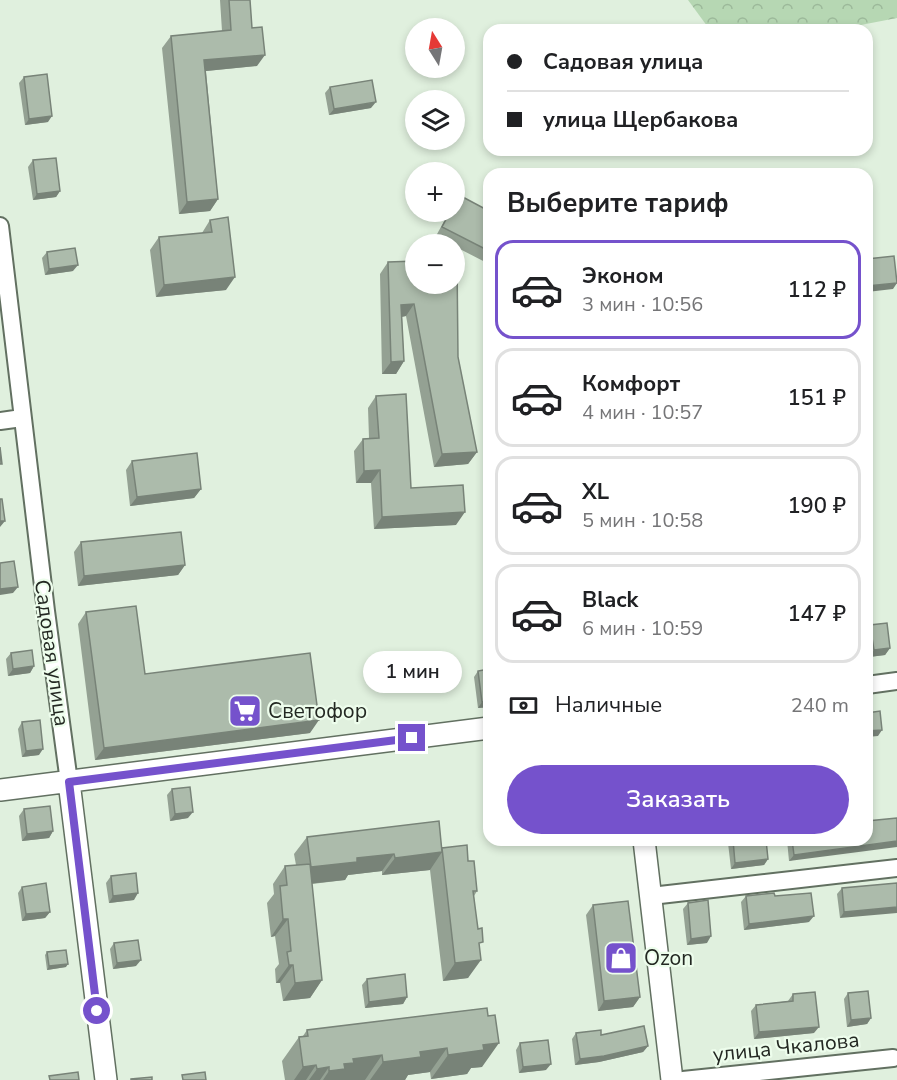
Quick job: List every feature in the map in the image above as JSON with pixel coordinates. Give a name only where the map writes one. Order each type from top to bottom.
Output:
[{"type":"street","name":"Садовая улица","points":[[0,226],[22,418],[106,1080]]},
{"type":"street","points":[[0,421],[22,418]]},
{"type":"street","points":[[873,683],[897,681]]},
{"type":"street","points":[[0,790],[483,729]]},
{"type":"street","points":[[645,846],[672,1080]]},
{"type":"street","points":[[651,896],[897,868]]},
{"type":"street","name":"улица Чкалова","points":[[682,1080],[893,1058]]},
{"type":"green space","points":[[688,0],[897,0],[897,18],[866,24],[706,24]]},
{"type":"building","points":[[229,0],[250,0],[252,28],[262,27],[265,55],[204,60],[218,199],[187,202],[171,36],[231,30]]},
{"type":"building","points":[[47,74],[52,116],[29,119],[24,77]]},
{"type":"building","points":[[372,80],[376,102],[334,109],[330,87]]},
{"type":"building","points":[[56,158],[60,191],[37,194],[33,160]]},
{"type":"building","points":[[465,198],[483,208],[483,248],[465,239],[465,234],[456,234],[442,227],[445,222],[465,222]]},
{"type":"building","points":[[228,217],[235,277],[164,285],[159,237],[212,232],[210,220]]},
{"type":"building","points":[[75,248],[78,265],[49,269],[47,252]]},
{"type":"building","points":[[894,256],[897,283],[873,285],[873,258]]},
{"type":"building","points":[[405,261],[405,294],[457,294],[458,357],[477,452],[442,454],[414,304],[401,305],[404,361],[391,362],[388,262]]},
{"type":"building","points":[[406,394],[411,488],[463,485],[465,512],[382,517],[380,470],[364,471],[363,439],[379,438],[376,396]]},
{"type":"building","points":[[197,453],[201,489],[137,497],[132,461]]},
{"type":"building","points":[[0,499],[2,499],[5,521],[0,521]]},
{"type":"building","points":[[181,532],[185,565],[84,576],[81,542]]},
{"type":"building","points":[[14,561],[18,587],[0,589],[0,563]]},
{"type":"building","points":[[136,606],[145,674],[310,653],[319,720],[104,748],[86,612]]},
{"type":"building","points":[[887,623],[890,648],[874,650],[873,625]]},
{"type":"building","points":[[32,650],[34,666],[13,669],[11,653]]},
{"type":"building","points":[[483,670],[483,702],[482,702],[478,671]]},
{"type":"building","points":[[880,711],[882,730],[873,731],[873,712]]},
{"type":"building","points":[[40,720],[43,749],[26,751],[22,722]]},
{"type":"building","points":[[190,787],[193,812],[175,814],[172,789]]},
{"type":"building","points":[[50,806],[53,831],[27,834],[24,809]]},
{"type":"building","points":[[897,818],[897,841],[873,844],[873,820]]},
{"type":"building","points":[[439,821],[442,852],[395,858],[394,854],[357,858],[357,862],[311,867],[307,837]]},
{"type":"building","points":[[467,845],[468,861],[474,861],[477,891],[473,891],[478,929],[482,928],[483,942],[479,943],[481,960],[455,963],[442,848]]},
{"type":"building","points":[[734,846],[767,846],[768,859],[735,863]]},
{"type":"building","points":[[793,846],[860,846],[794,855]]},
{"type":"building","points":[[310,864],[322,980],[295,983],[293,965],[289,965],[287,952],[291,951],[288,919],[283,919],[280,886],[287,885],[285,866]]},
{"type":"building","points":[[136,873],[138,893],[113,896],[111,876]]},
{"type":"building","points":[[46,883],[50,912],[26,914],[22,887]]},
{"type":"building","points":[[897,883],[897,907],[844,912],[842,888]]},
{"type":"building","points":[[774,893],[775,896],[811,893],[814,916],[749,924],[746,896]]},
{"type":"building","points":[[708,900],[711,936],[691,939],[688,903]]},
{"type":"building","points":[[628,901],[640,997],[604,1001],[593,905]]},
{"type":"building","points":[[138,940],[141,960],[117,963],[114,943]]},
{"type":"building","points":[[66,950],[68,964],[49,966],[47,952]]},
{"type":"building","points":[[405,974],[407,997],[369,1002],[367,979]]},
{"type":"building","points":[[868,991],[871,1018],[851,1020],[848,993]]},
{"type":"building","points":[[815,992],[819,1027],[759,1032],[756,1005],[793,1001],[793,994]]},
{"type":"building","points":[[487,1008],[488,1016],[495,1015],[499,1043],[483,1045],[484,1050],[448,1055],[447,1048],[420,1052],[421,1057],[383,1062],[382,1055],[353,1059],[354,1063],[344,1064],[345,1069],[329,1071],[329,1067],[317,1069],[316,1065],[303,1067],[299,1037],[308,1036],[307,1030]]},
{"type":"building","points":[[644,1026],[648,1046],[580,1059],[576,1033],[601,1030],[601,1035]]},
{"type":"building","points":[[548,1040],[551,1064],[523,1067],[520,1043]]},
{"type":"building","points":[[78,1072],[79,1080],[50,1080],[49,1076]]},
{"type":"building","points":[[205,1072],[206,1080],[183,1080],[182,1075]]},
{"type":"building","points":[[152,1077],[152,1080],[131,1080],[131,1079]]},
{"type":"place","name":"Светофор","points":[[245,711]]},
{"type":"place","name":"Ozon","points":[[621,958]]},
{"type":"route","points":[[97,1011],[69,782],[412,738]]}]
